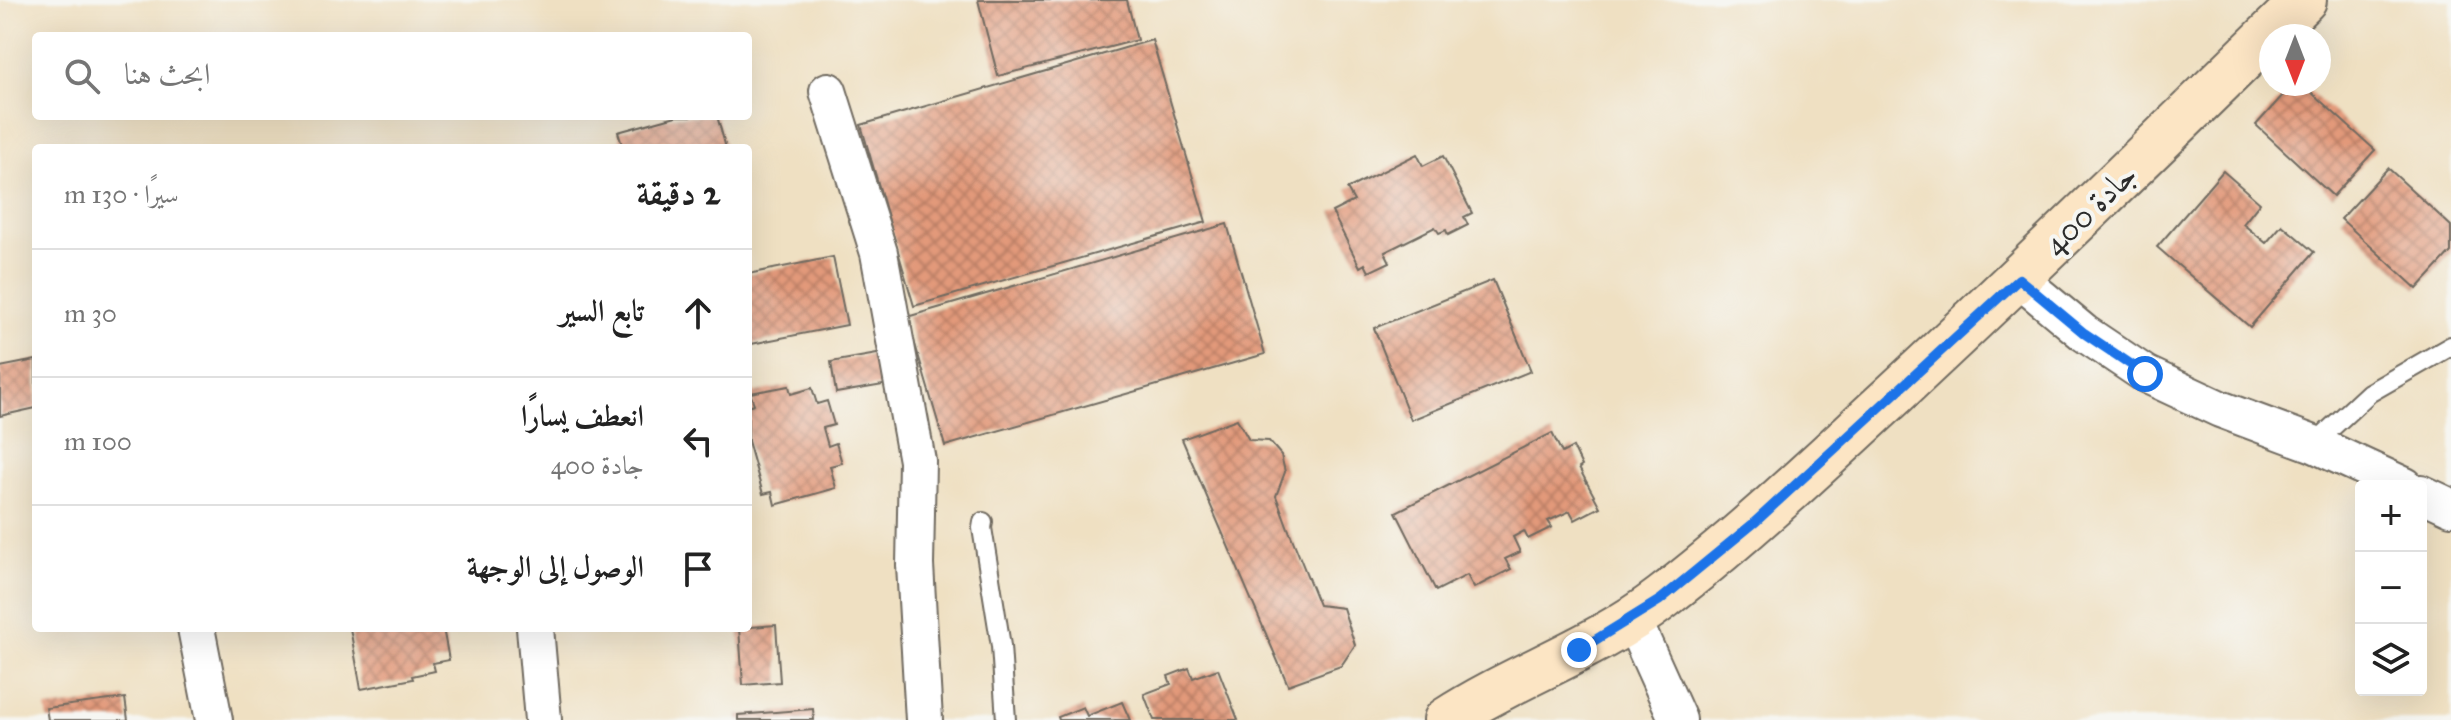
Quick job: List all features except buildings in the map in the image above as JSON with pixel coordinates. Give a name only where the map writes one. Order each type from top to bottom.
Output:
[{"type":"main road","name":"جادة 400","points":[[1446,720],[1579,650],[1632,618],[1660,600],[1754,523],[2019,279],[2304,0]]},
{"type":"street","points":[[828,91],[879,253],[917,461],[915,565],[924,720]]},
{"type":"street","points":[[2019,279],[2084,333],[2145,374],[2220,409],[2314,444],[2392,480]]},
{"type":"street","points":[[2427,496],[2451,507]]},
{"type":"street","points":[[1632,618],[1678,720]]},
{"type":"street","points":[[197,632],[214,720]]},
{"type":"street","points":[[535,632],[543,720]]},
{"type":"lane","points":[[2314,444],[2369,393],[2451,346]]},
{"type":"lane","points":[[983,522],[1001,646],[1006,720]]},
{"type":"route","points":[[1579,650],[1660,600],[1754,523],[2019,279],[2084,333],[2145,374]]}]
